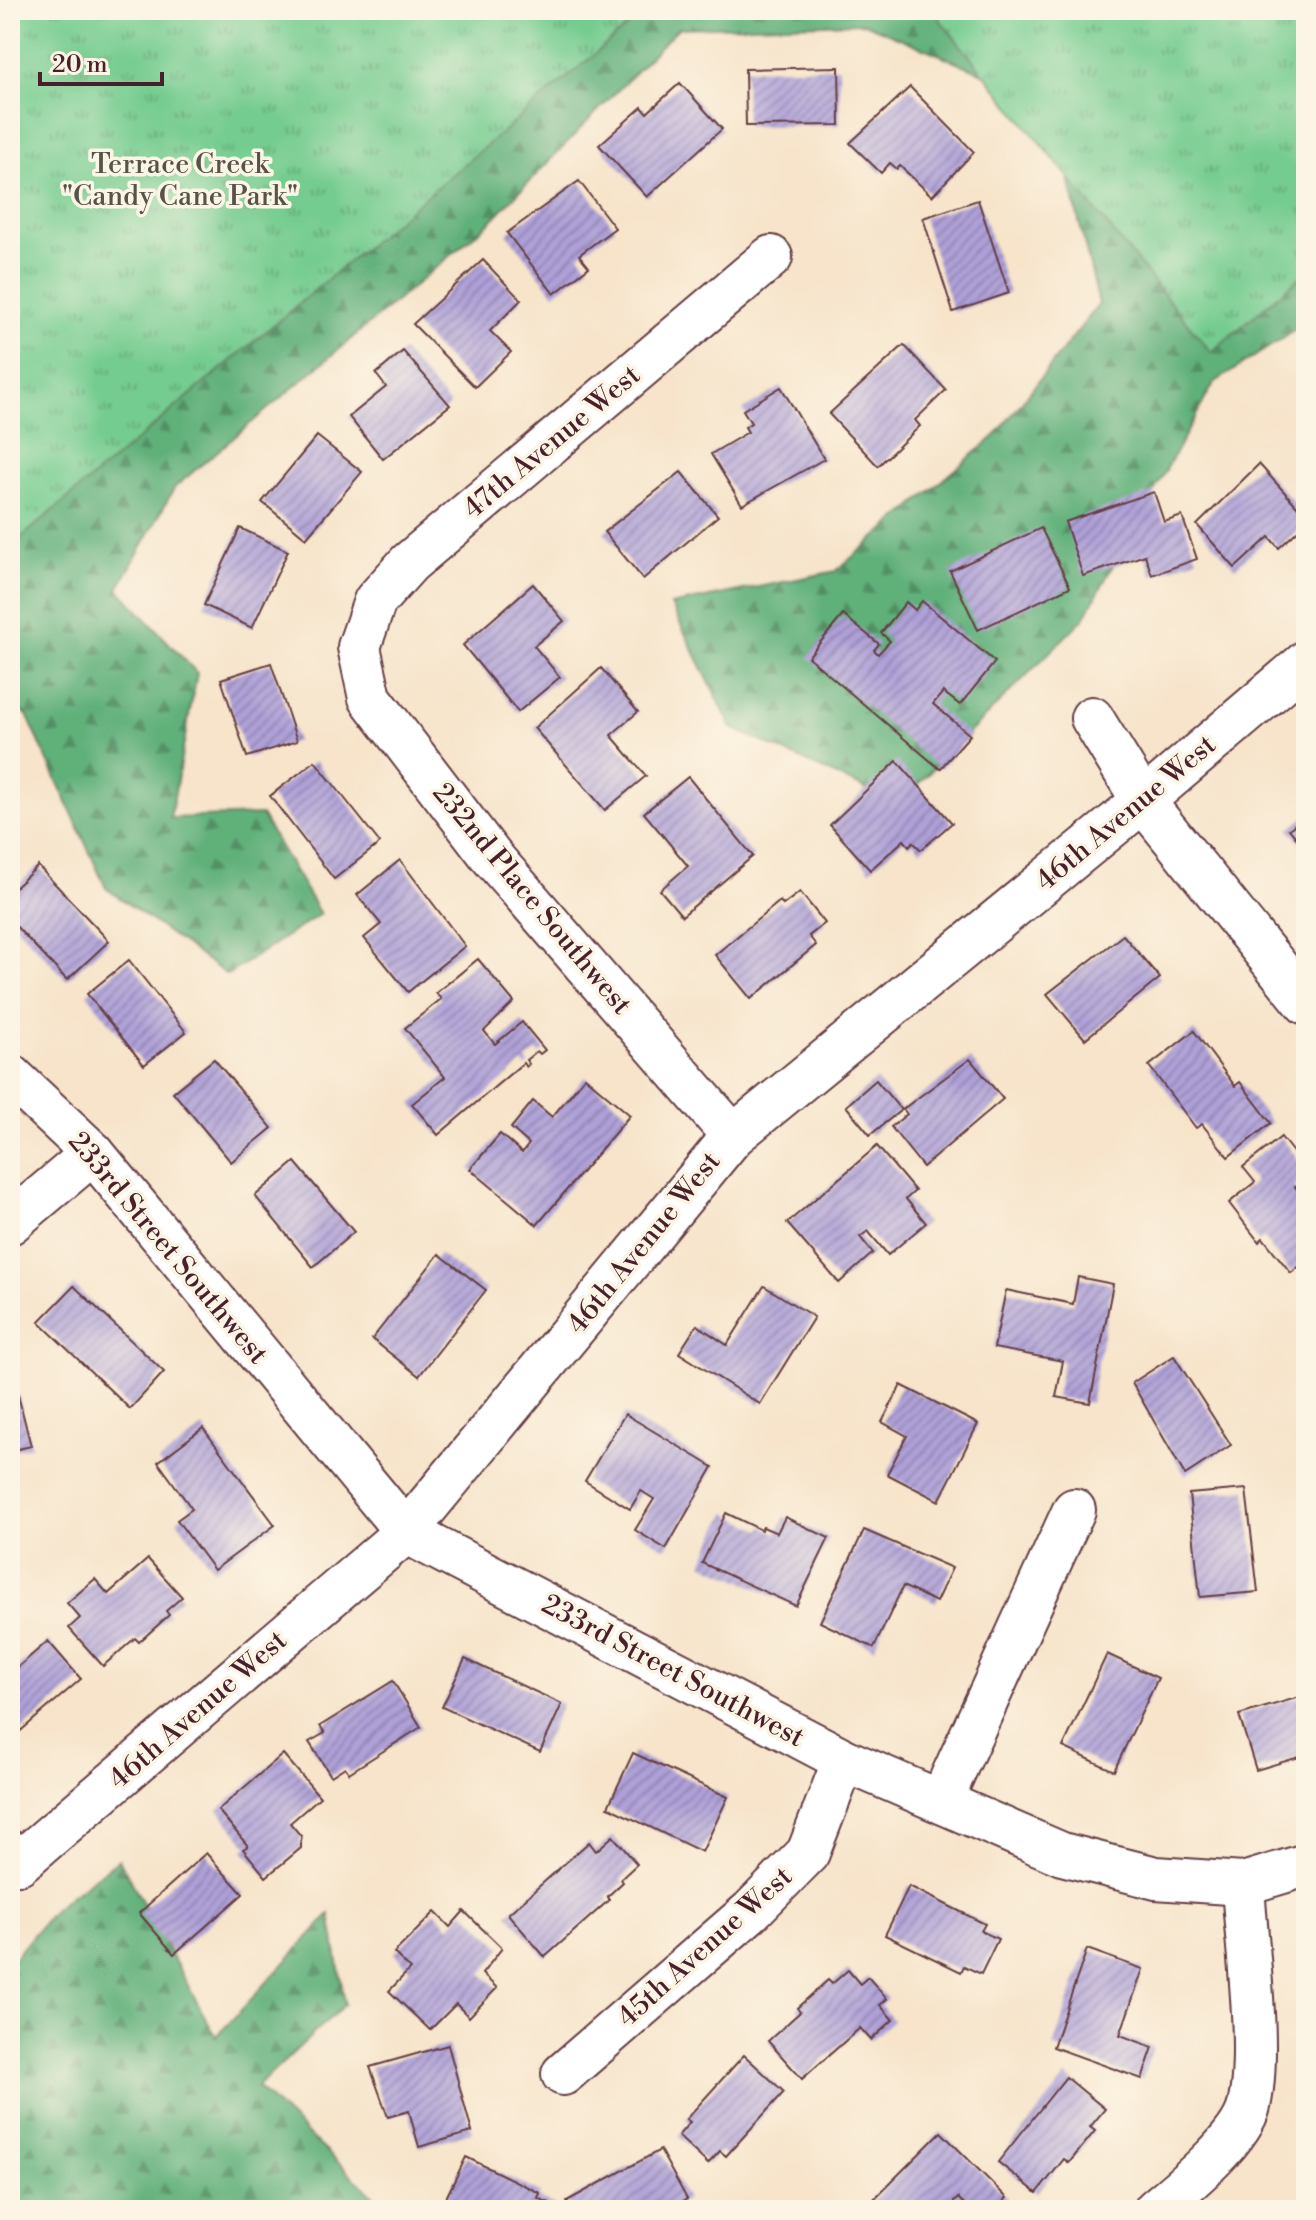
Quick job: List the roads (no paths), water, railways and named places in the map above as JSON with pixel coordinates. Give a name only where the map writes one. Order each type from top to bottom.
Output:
[{"type":"street","name":"47th Avenue West","points":[[359,647],[375,601],[409,563],[771,257]]},
{"type":"street","name":"232nd Place Southwest","points":[[359,647],[370,698],[491,856],[733,1136]]},
{"type":"street","name":"46th Avenue West","points":[[14,1858],[406,1532],[733,1136],[1143,801],[1306,662]]},
{"type":"street","points":[[1092,718],[1143,801],[1306,1003]]},
{"type":"street","name":"233rd Street Southwest","points":[[10,1075],[93,1153],[406,1532],[844,1760],[1062,1854],[1156,1878],[1243,1884]]},
{"type":"street","points":[[10,1223],[93,1153]]},
{"type":"street","points":[[941,1801],[1074,1510]]},
{"type":"street","name":"45th Avenue West","points":[[563,2074],[751,1911],[808,1853],[844,1760]]},
{"type":"street","points":[[1155,2210],[1210,2163],[1248,2108],[1252,2045],[1243,1884],[1306,1865]]},
{"type":"park label","name":"Terrace Creek \"Candy Cane Park\"","points":[[180,180]]}]
